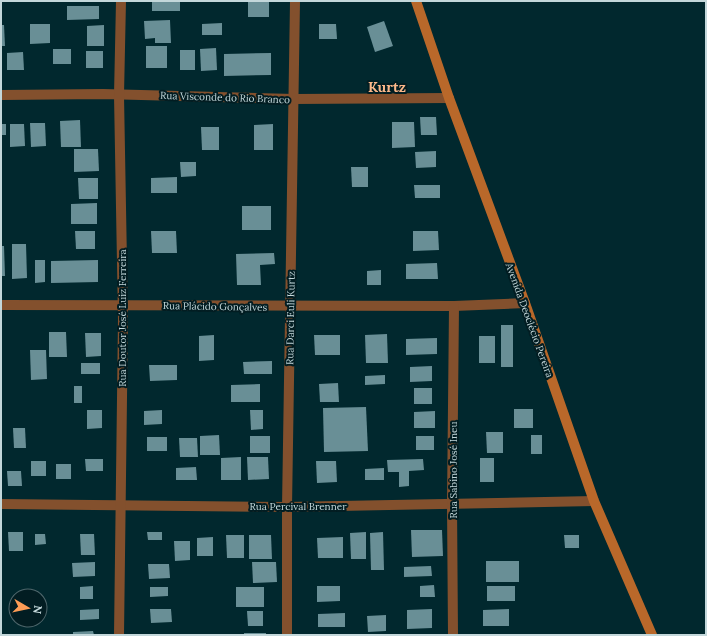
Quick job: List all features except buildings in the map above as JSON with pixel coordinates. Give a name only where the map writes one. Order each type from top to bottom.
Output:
[{"type":"street","name":"Rua Doutor José Luiz Ferreira","points":[[119,635],[122,505],[123,305],[119,95],[121,1]]},
{"type":"street","name":"Rua Darci Euli Kurtz","points":[[287,635],[287,507],[295,1]]},
{"type":"street","name":"Avenida Deoclécio Pereira","points":[[416,1],[525,302],[594,502],[652,635]]},
{"type":"street","name":"Rua Visconde do Rio Branco","points":[[1,95],[103,94],[294,99],[450,98]]},
{"type":"street","name":"Rua Plácido Gonçalves","points":[[1,305],[454,306],[525,302]]},
{"type":"street","name":"Rua Sabino José Ineu","points":[[453,635],[452,504],[454,306]]},
{"type":"street","name":"Rua Percival Brenner","points":[[1,504],[287,507],[594,502]]},
{"type":"district","name":"Kurtz","points":[[387,87]]}]
